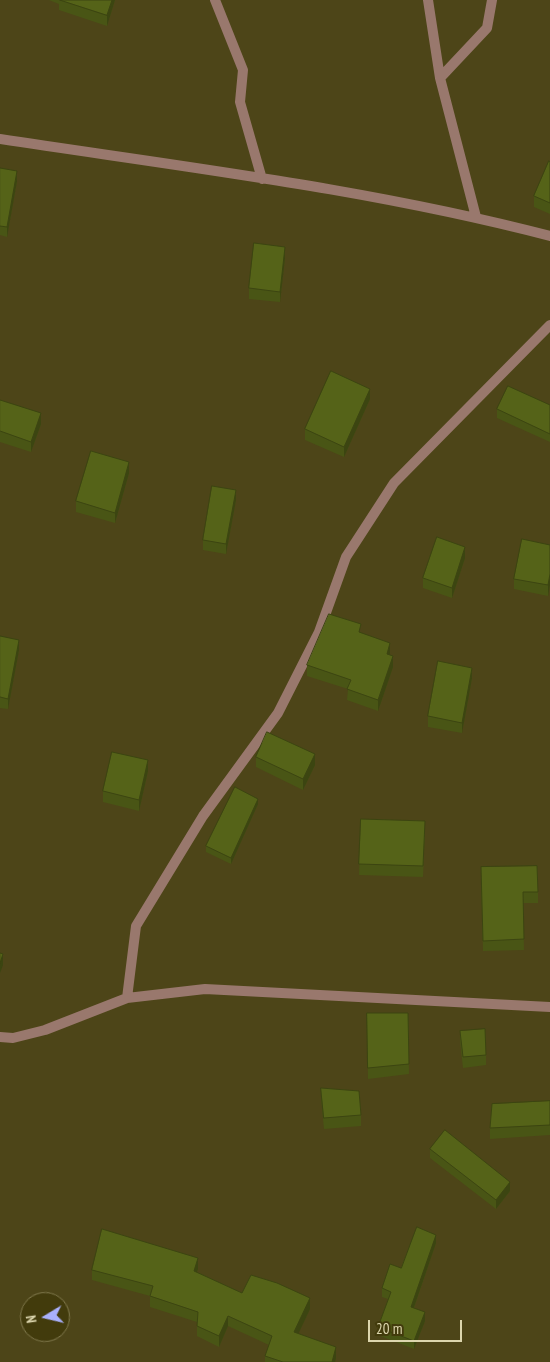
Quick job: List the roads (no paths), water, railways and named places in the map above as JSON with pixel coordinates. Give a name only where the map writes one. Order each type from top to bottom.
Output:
[{"type":"street","points":[[215,0],[243,70],[240,102],[262,179]]},
{"type":"street","points":[[428,0],[440,78],[476,217]]},
{"type":"street","points":[[440,78],[487,28],[492,0]]},
{"type":"street","points":[[0,139],[262,179],[476,217],[550,236]]},
{"type":"street","points":[[127,998],[136,926],[203,816],[278,713],[319,632],[346,557],[394,483],[550,325]]},
{"type":"street","points":[[0,1037],[13,1038],[45,1030],[127,998],[205,989],[550,1007]]}]
